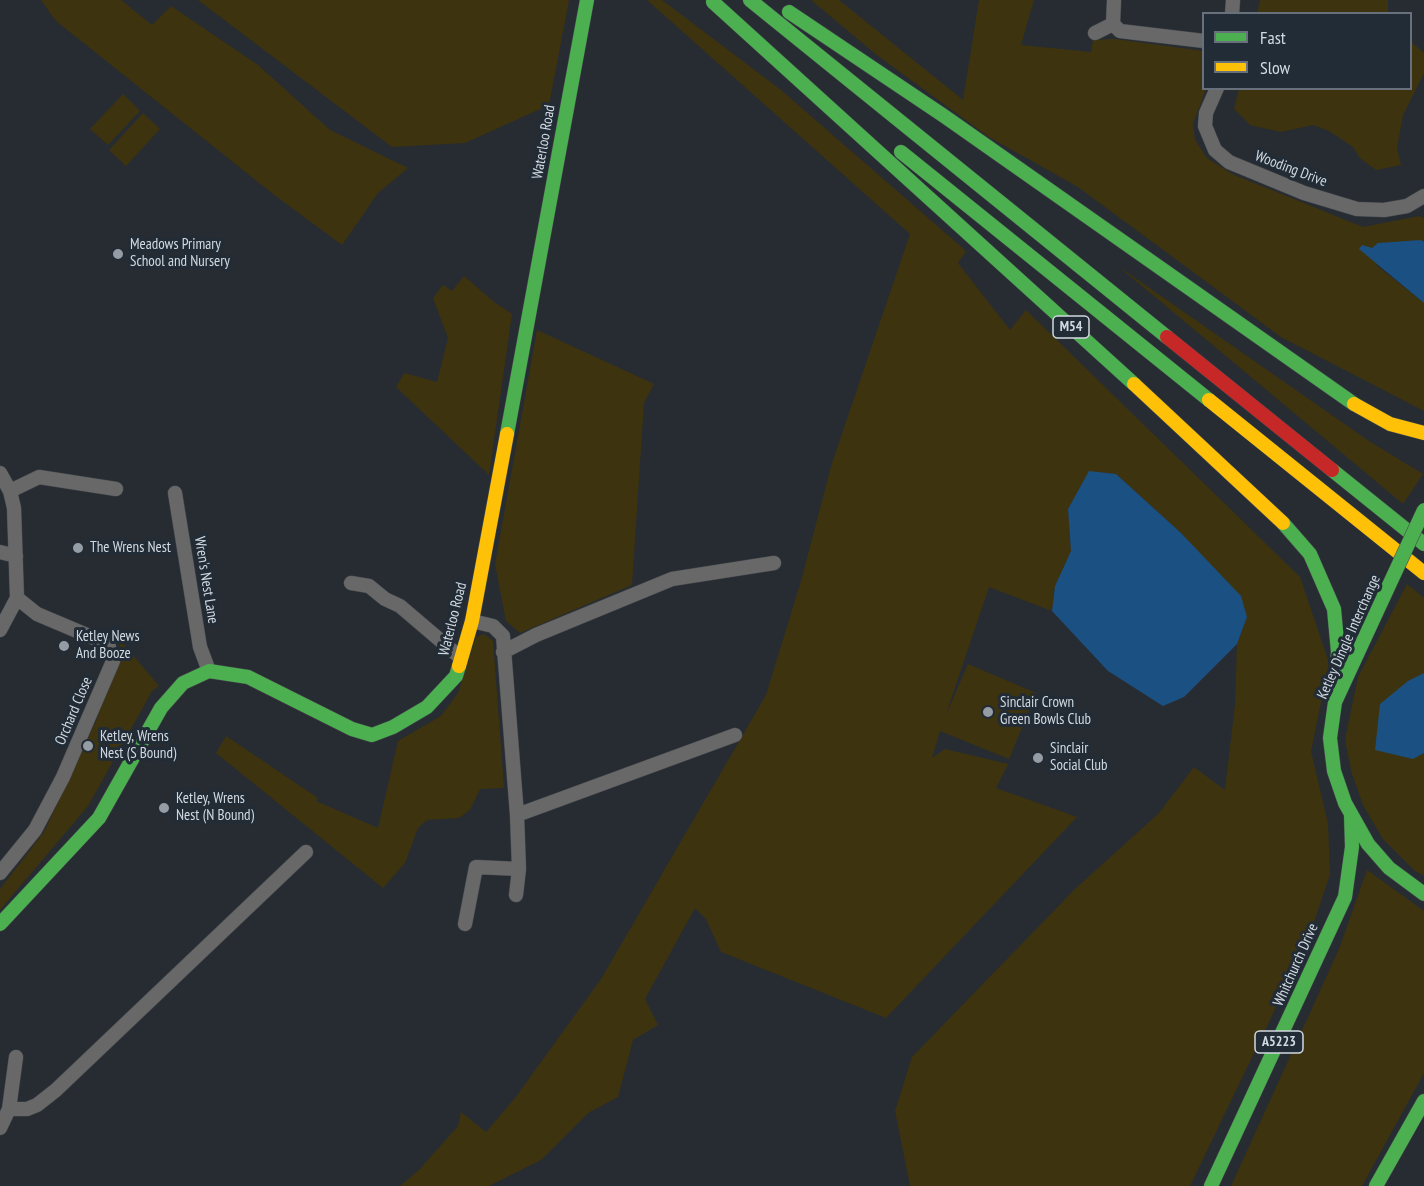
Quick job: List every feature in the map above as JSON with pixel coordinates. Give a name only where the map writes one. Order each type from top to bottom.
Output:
[{"type":"main road","name":"Waterloo Road","points":[[209,670],[248,677],[352,729],[372,735],[393,727],[427,707],[456,676],[472,621],[586,0]]},
{"type":"main road","points":[[750,0],[1424,544]]},
{"type":"main road","points":[[771,0],[944,116],[1360,408],[1390,424],[1424,433]]},
{"type":"main road","name":"M54","points":[[712,1],[1424,573]]},
{"type":"main road","name":"M54","points":[[712,1],[1274,513],[1310,554],[1321,573],[1334,609],[1338,652],[1335,702]]},
{"type":"main road","name":"Ketley Dingle Interchange","points":[[1424,510],[1335,702],[1330,738],[1334,771],[1351,815],[1368,844],[1389,868],[1424,894]]},
{"type":"main road","points":[[0,924],[99,818],[161,708],[183,682],[209,670]]},
{"type":"main road","name":"Whitchurch Drive","points":[[1211,1186],[1345,897],[1352,847],[1351,815]]},
{"type":"main road","points":[[1376,1186],[1424,1101]]},
{"type":"street","points":[[1114,0],[1113,24],[1120,31],[1202,41]]},
{"type":"street","points":[[1095,33],[1113,24]]},
{"type":"street","name":"Wooding Drive","points":[[1216,90],[1206,113],[1205,126],[1215,150],[1229,162],[1304,193],[1357,209],[1384,210],[1407,206],[1424,196]]},
{"type":"street","points":[[0,473],[10,491],[17,598],[0,630]]},
{"type":"street","points":[[10,491],[39,477],[116,489]]},
{"type":"street","name":"Wren's Nest Lane","points":[[175,493],[200,647],[209,670]]},
{"type":"street","points":[[0,552],[16,556]]},
{"type":"street","points":[[503,652],[536,634],[672,579],[774,563]]},
{"type":"street","points":[[351,583],[369,586],[385,599],[400,606],[461,658]]},
{"type":"street","name":"Orchard Close","points":[[0,873],[40,820],[63,777],[113,661],[108,644],[37,614],[17,598]]},
{"type":"street","points":[[472,621],[499,629],[503,636],[517,815],[519,869],[516,895]]},
{"type":"street","points":[[517,815],[735,735]]},
{"type":"street","points":[[9,1109],[27,1109],[38,1105],[56,1090],[306,852]]},
{"type":"street","points":[[465,924],[476,867],[519,869]]},
{"type":"street","points":[[0,1128],[9,1109],[16,1057]]},
{"type":"shaded area","points":[[41,0],[121,0],[152,25],[171,6],[258,65],[330,130],[408,168],[378,193],[342,245],[273,194],[56,21]]},
{"type":"shaded area","points":[[198,0],[569,0],[549,105],[465,143],[392,147]]},
{"type":"shaded area","points":[[647,0],[662,0],[781,90],[966,251],[958,263],[1010,330],[1026,310],[1300,577],[1329,663],[1311,751],[1328,824],[1330,874],[1307,943],[1190,1186],[910,1186],[895,1111],[912,1057],[1075,889],[1159,813],[1194,767],[1225,790],[1235,704],[1237,644],[1247,617],[1181,533],[1116,474],[1089,472],[1068,509],[1071,551],[1055,586],[1052,611],[989,587],[945,717],[968,664],[1036,693],[1009,759],[940,731],[932,758],[945,749],[1008,764],[996,788],[1077,817],[886,1018],[721,952],[706,919],[695,908],[645,999],[658,1025],[633,1040],[618,1097],[588,1113],[541,1160],[489,1186],[400,1186],[419,1170],[458,1126],[461,1112],[486,1132],[515,1098],[601,979],[766,695],[801,581],[832,463],[910,234]]},
{"type":"shaded area","points":[[811,0],[839,0],[963,100],[979,0],[1034,0],[1021,45],[1091,52],[1093,40],[1115,39],[1202,51],[1202,90],[1206,90],[1193,124],[1195,140],[1207,158],[1232,174],[1363,227],[1419,216],[1424,218],[1424,242],[1404,242],[1376,265],[1424,303],[1424,411],[1281,337],[1078,187],[989,137],[878,56]]},
{"type":"shaded area","points":[[1260,0],[1388,0],[1388,12],[1257,12]]},
{"type":"shaded area","points":[[1412,43],[1424,53],[1424,73],[1403,115],[1397,148],[1401,165],[1376,170],[1360,158],[1353,147],[1329,131],[1313,125],[1281,132],[1250,125],[1234,109],[1239,90],[1412,90]]},
{"type":"shaded area","points":[[123,94],[140,111],[108,145],[90,129]]},
{"type":"shaded area","points":[[143,113],[160,129],[126,166],[109,150]]},
{"type":"shaded area","points":[[1118,266],[1369,441],[1423,474],[1403,504]]},
{"type":"shaded area","points":[[464,276],[512,314],[489,475],[396,387],[404,373],[437,382],[448,338],[433,298],[443,285],[452,291]]},
{"type":"shaded area","points":[[537,330],[654,384],[644,403],[632,585],[520,633],[506,621],[495,564]]},
{"type":"shaded area","points":[[1407,584],[1424,598],[1424,673],[1408,681],[1412,759],[1424,753],[1424,876],[1415,871],[1383,839],[1363,805],[1352,774],[1345,740],[1358,677]]},
{"type":"shaded area","points":[[484,634],[493,641],[504,788],[480,789],[470,810],[459,818],[427,820],[418,828],[405,863],[383,888],[216,753],[226,736],[318,798],[316,801],[378,828],[398,741],[441,716],[458,693],[476,637]]},
{"type":"shaded area","points":[[121,641],[159,686],[152,691],[88,806],[0,910],[0,889],[44,832],[96,721]]},
{"type":"shaded area","points":[[1367,870],[1424,911],[1424,1073],[1362,1186],[1231,1186],[1339,949]]},
{"type":"water","points":[[1421,240],[1424,242],[1424,303],[1359,249],[1362,245],[1372,248],[1378,243]]},
{"type":"water","points":[[1089,471],[1116,474],[1181,533],[1241,596],[1247,617],[1237,644],[1184,697],[1163,706],[1108,671],[1052,611],[1055,586],[1071,551],[1068,509]]},
{"type":"water","points":[[1424,673],[1424,753],[1413,759],[1375,750],[1380,704],[1408,681]]},
{"type":"traffic: fast","points":[[507,434],[587,0]]},
{"type":"traffic: fast","points":[[750,0],[1167,337]]},
{"type":"traffic: fast","points":[[713,2],[1134,384]]},
{"type":"traffic: fast","points":[[789,12],[944,116],[1354,404]]},
{"type":"traffic: fast","points":[[901,152],[1209,400]]},
{"type":"traffic: fast","points":[[1332,470],[1424,544]]},
{"type":"traffic: fast","points":[[1384,596],[1424,510]]},
{"type":"traffic: fast","points":[[1283,523],[1310,554],[1334,609],[1338,652],[1335,702]]},
{"type":"traffic: fast","points":[[1384,596],[1335,702],[1330,738],[1334,771],[1345,803],[1368,844],[1389,868],[1424,894]]},
{"type":"traffic: fast","points":[[0,924],[99,818],[161,708],[183,683],[209,671],[248,677],[352,729],[372,735],[393,727],[427,707],[456,676],[459,666]]},
{"type":"traffic: fast","points":[[1211,1186],[1345,897],[1352,847],[1351,815]]},
{"type":"traffic: fast","points":[[1376,1186],[1424,1101]]},
{"type":"traffic: slow","points":[[1134,384],[1283,523]]},
{"type":"traffic: slow","points":[[1209,400],[1424,573]]},
{"type":"traffic: slow","points":[[1354,404],[1390,424],[1424,433]]},
{"type":"traffic: slow","points":[[459,666],[472,621],[507,434]]},
{"type":"traffic: jam","points":[[1167,337],[1332,470]]},
{"type":"place","name":"Meadows Primary School and Nursery","points":[[118,254]]},
{"type":"place","name":"The Wrens Nest","points":[[78,548]]},
{"type":"place","name":"Ketley News And Booze","points":[[64,646]]},
{"type":"place","name":"Sinclair Crown Green Bowls Club","points":[[988,712]]},
{"type":"place","name":"Ketley, Wrens Nest (S Bound)","points":[[88,746]]},
{"type":"place","name":"Sinclair Social Club","points":[[1038,758]]},
{"type":"place","name":"Ketley, Wrens Nest (N Bound)","points":[[164,808]]}]
